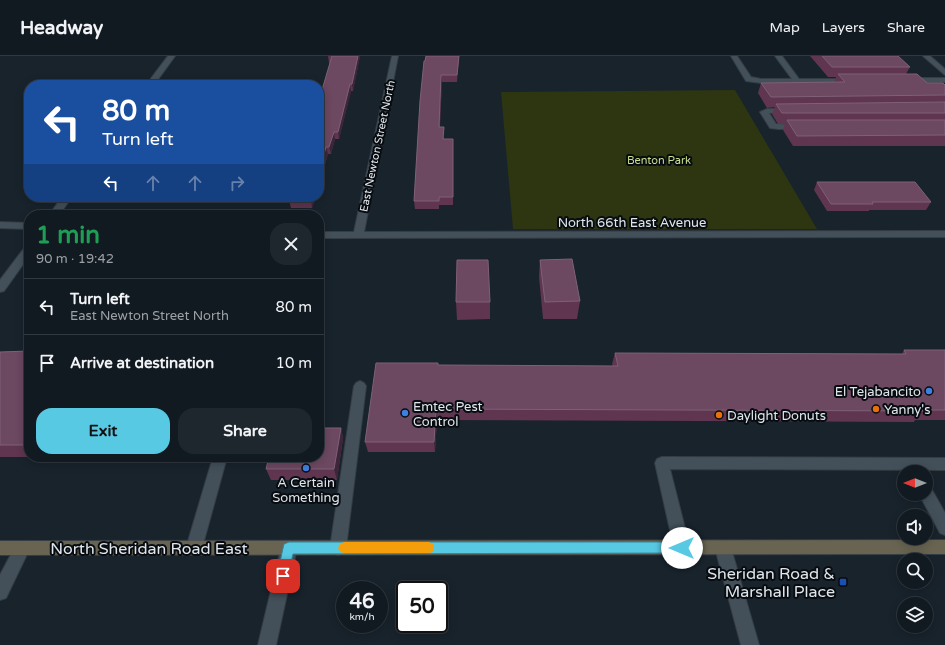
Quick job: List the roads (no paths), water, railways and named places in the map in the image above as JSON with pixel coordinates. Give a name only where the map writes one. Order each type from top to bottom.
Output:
[{"type":"main road","name":"North Sheridan Road East","points":[[0,548],[945,547]]},
{"type":"street","points":[[154,80],[172,56]]},
{"type":"street","name":"East Newton Street North","points":[[358,235],[395,56]]},
{"type":"street","points":[[734,56],[749,79],[761,81],[859,81]]},
{"type":"street","points":[[778,56],[797,81]]},
{"type":"street","points":[[926,56],[945,73]]},
{"type":"street","points":[[898,80],[945,80]]},
{"type":"street","points":[[798,110],[764,112],[773,126],[809,127]]},
{"type":"street","points":[[58,210],[64,202]]},
{"type":"street","points":[[0,225],[24,226]]},
{"type":"street","name":"North 66th East Avenue","points":[[324,235],[945,234]]},
{"type":"street","points":[[0,288],[24,256]]},
{"type":"street","points":[[338,548],[360,386]]},
{"type":"street","points":[[194,548],[219,462]]},
{"type":"street","points":[[682,548],[662,462],[897,468]]},
{"type":"street","points":[[933,466],[945,464]]},
{"type":"street","points":[[930,501],[945,528]]},
{"type":"street","points":[[0,592],[22,548]]},
{"type":"street","points":[[268,645],[289,548]]},
{"type":"street","points":[[723,548],[750,645]]},
{"type":"place","name":"El Tejabancito","points":[[929,391]]},
{"type":"place","name":"Yanny's","points":[[876,409]]},
{"type":"place","name":"Emtec Pest Control","points":[[405,413]]},
{"type":"place","name":"Daylight Donuts","points":[[719,415]]},
{"type":"place","name":"A Certain Something","points":[[306,468]]},
{"type":"place","name":"Sheridan Road & Marshall Place","points":[[843,582]]},
{"type":"park label","name":"Benton Park","points":[[659,160]]}]
